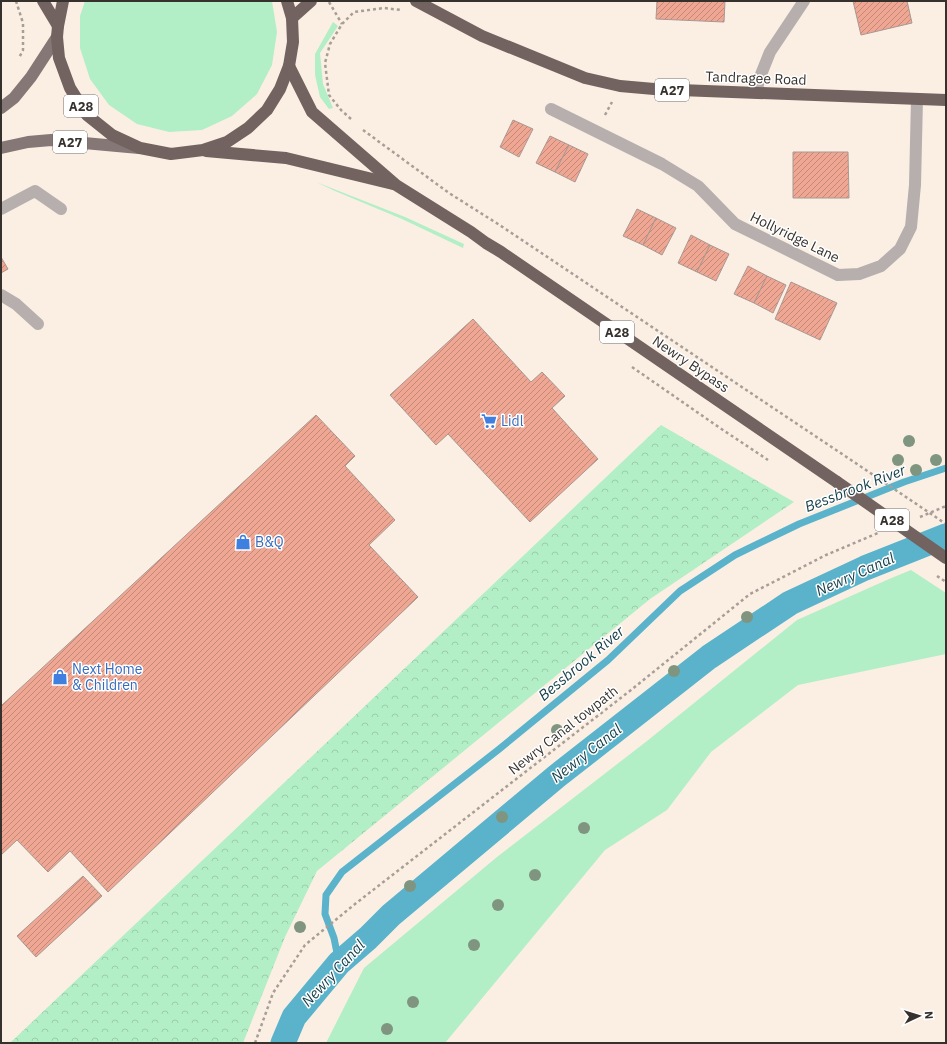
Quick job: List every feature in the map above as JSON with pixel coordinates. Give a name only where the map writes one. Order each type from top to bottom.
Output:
[{"type":"highway","points":[[43,1],[58,32]]},
{"type":"highway","name":"A28","points":[[63,1],[58,32],[59,58],[70,88],[87,115],[112,135],[140,148],[171,154],[203,150],[227,142],[248,128],[267,110],[280,89],[289,66],[293,42],[292,18],[287,1]]},
{"type":"highway","points":[[292,18],[311,1]]},
{"type":"highway","name":"Tandragee Road","points":[[416,1],[489,39],[585,78],[620,86],[654,89],[946,100]]},
{"type":"highway","points":[[289,66],[312,112],[396,185]]},
{"type":"highway","points":[[203,150],[286,158],[396,185]]},
{"type":"highway","name":"Newry Bypass","points":[[396,185],[501,252],[946,558]]},
{"type":"main road","points":[[1,108],[14,98],[31,76],[58,32]]},
{"type":"main road","name":"A27","points":[[1,148],[28,142],[51,140],[140,148]]},
{"type":"street","points":[[756,92],[770,52],[804,1]]},
{"type":"street","name":"Hollyridge Lane","points":[[551,109],[662,164],[698,186],[735,224],[838,275],[859,274],[881,266],[900,249],[911,227],[915,185],[917,99]]},
{"type":"street","points":[[1,209],[35,191],[61,209]]},
{"type":"street","points":[[1,295],[16,304],[38,324]]},
{"type":"path","points":[[16,1],[23,22],[23,50],[16,64]]},
{"type":"path","points":[[328,1],[342,24]]},
{"type":"path","points":[[352,120],[341,110],[329,95],[325,63],[330,44],[342,24],[354,12],[384,8],[406,11]]},
{"type":"path","points":[[596,131],[620,86]]},
{"type":"path","points":[[358,126],[448,193],[498,224],[946,524]]},
{"type":"path","points":[[918,518],[946,506]]},
{"type":"path","name":"Newry Canal towpath","points":[[255,1043],[273,993],[306,945],[355,904],[631,690],[750,594],[826,555],[882,532]]},
{"type":"green space","points":[[85,1],[272,1],[277,32],[272,65],[257,94],[232,116],[202,130],[169,132],[137,124],[109,105],[90,79],[80,48],[80,16]]},
{"type":"green space","points":[[333,22],[338,26],[320,53],[323,84],[333,108],[329,109],[320,97],[315,75],[315,54]]},
{"type":"green space","points":[[316,182],[405,217],[464,244],[463,248],[402,219]]},
{"type":"green space","points":[[661,425],[794,502],[650,599],[317,871],[285,937],[243,1043],[10,1043]]},
{"type":"green space","points":[[911,570],[946,593],[946,654],[798,685],[711,752],[667,810],[605,850],[445,1043],[326,1043],[364,968],[497,857],[647,741],[797,620]]},
{"type":"building","points":[[657,1],[725,1],[724,22],[656,19]]},
{"type":"building","points":[[853,1],[907,1],[912,23],[861,35]]},
{"type":"building","points":[[513,120],[533,129],[519,157],[500,147]]},
{"type":"building","points":[[550,136],[569,145],[555,172],[536,163]]},
{"type":"building","points":[[569,145],[588,154],[575,182],[555,172]]},
{"type":"building","points":[[793,152],[848,152],[849,198],[793,198]]},
{"type":"building","points":[[637,209],[656,218],[643,245],[623,236]]},
{"type":"building","points":[[656,218],[676,228],[662,255],[643,245]]},
{"type":"building","points":[[691,235],[710,245],[697,272],[678,263]]},
{"type":"building","points":[[710,245],[729,254],[716,281],[697,272]]},
{"type":"building","points":[[1,257],[8,269],[1,273]]},
{"type":"building","points":[[748,266],[767,276],[754,303],[734,294]]},
{"type":"building","points":[[767,276],[786,285],[773,313],[754,303]]},
{"type":"building","points":[[791,282],[837,303],[820,340],[775,319]]},
{"type":"building","name":"Lidl","points":[[473,319],[531,382],[542,372],[565,396],[552,408],[598,459],[530,522],[448,434],[436,445],[390,395]]},
{"type":"building","points":[[316,415],[355,456],[345,466],[395,520],[369,545],[418,597],[108,892],[70,851],[48,872],[17,840],[1,855],[1,706]]},
{"type":"building","points":[[83,876],[102,896],[36,957],[17,936]]},
{"type":"waterway","name":"Bessbrook River","points":[[339,963],[334,938],[325,914],[326,895],[342,872],[498,750],[608,660],[680,591],[735,555],[799,524],[904,482],[946,468]]},
{"type":"waterway","name":"Newry Canal","points":[[283,1043],[294,1017],[339,963],[368,938],[391,915],[557,776],[709,657],[790,603],[865,568],[946,536]]},
{"type":"place","name":"Lidl","points":[[489,421]]},
{"type":"place","name":"B&Q","points":[[243,542]]},
{"type":"place","name":"Next Home & Children","points":[[60,677]]}]
